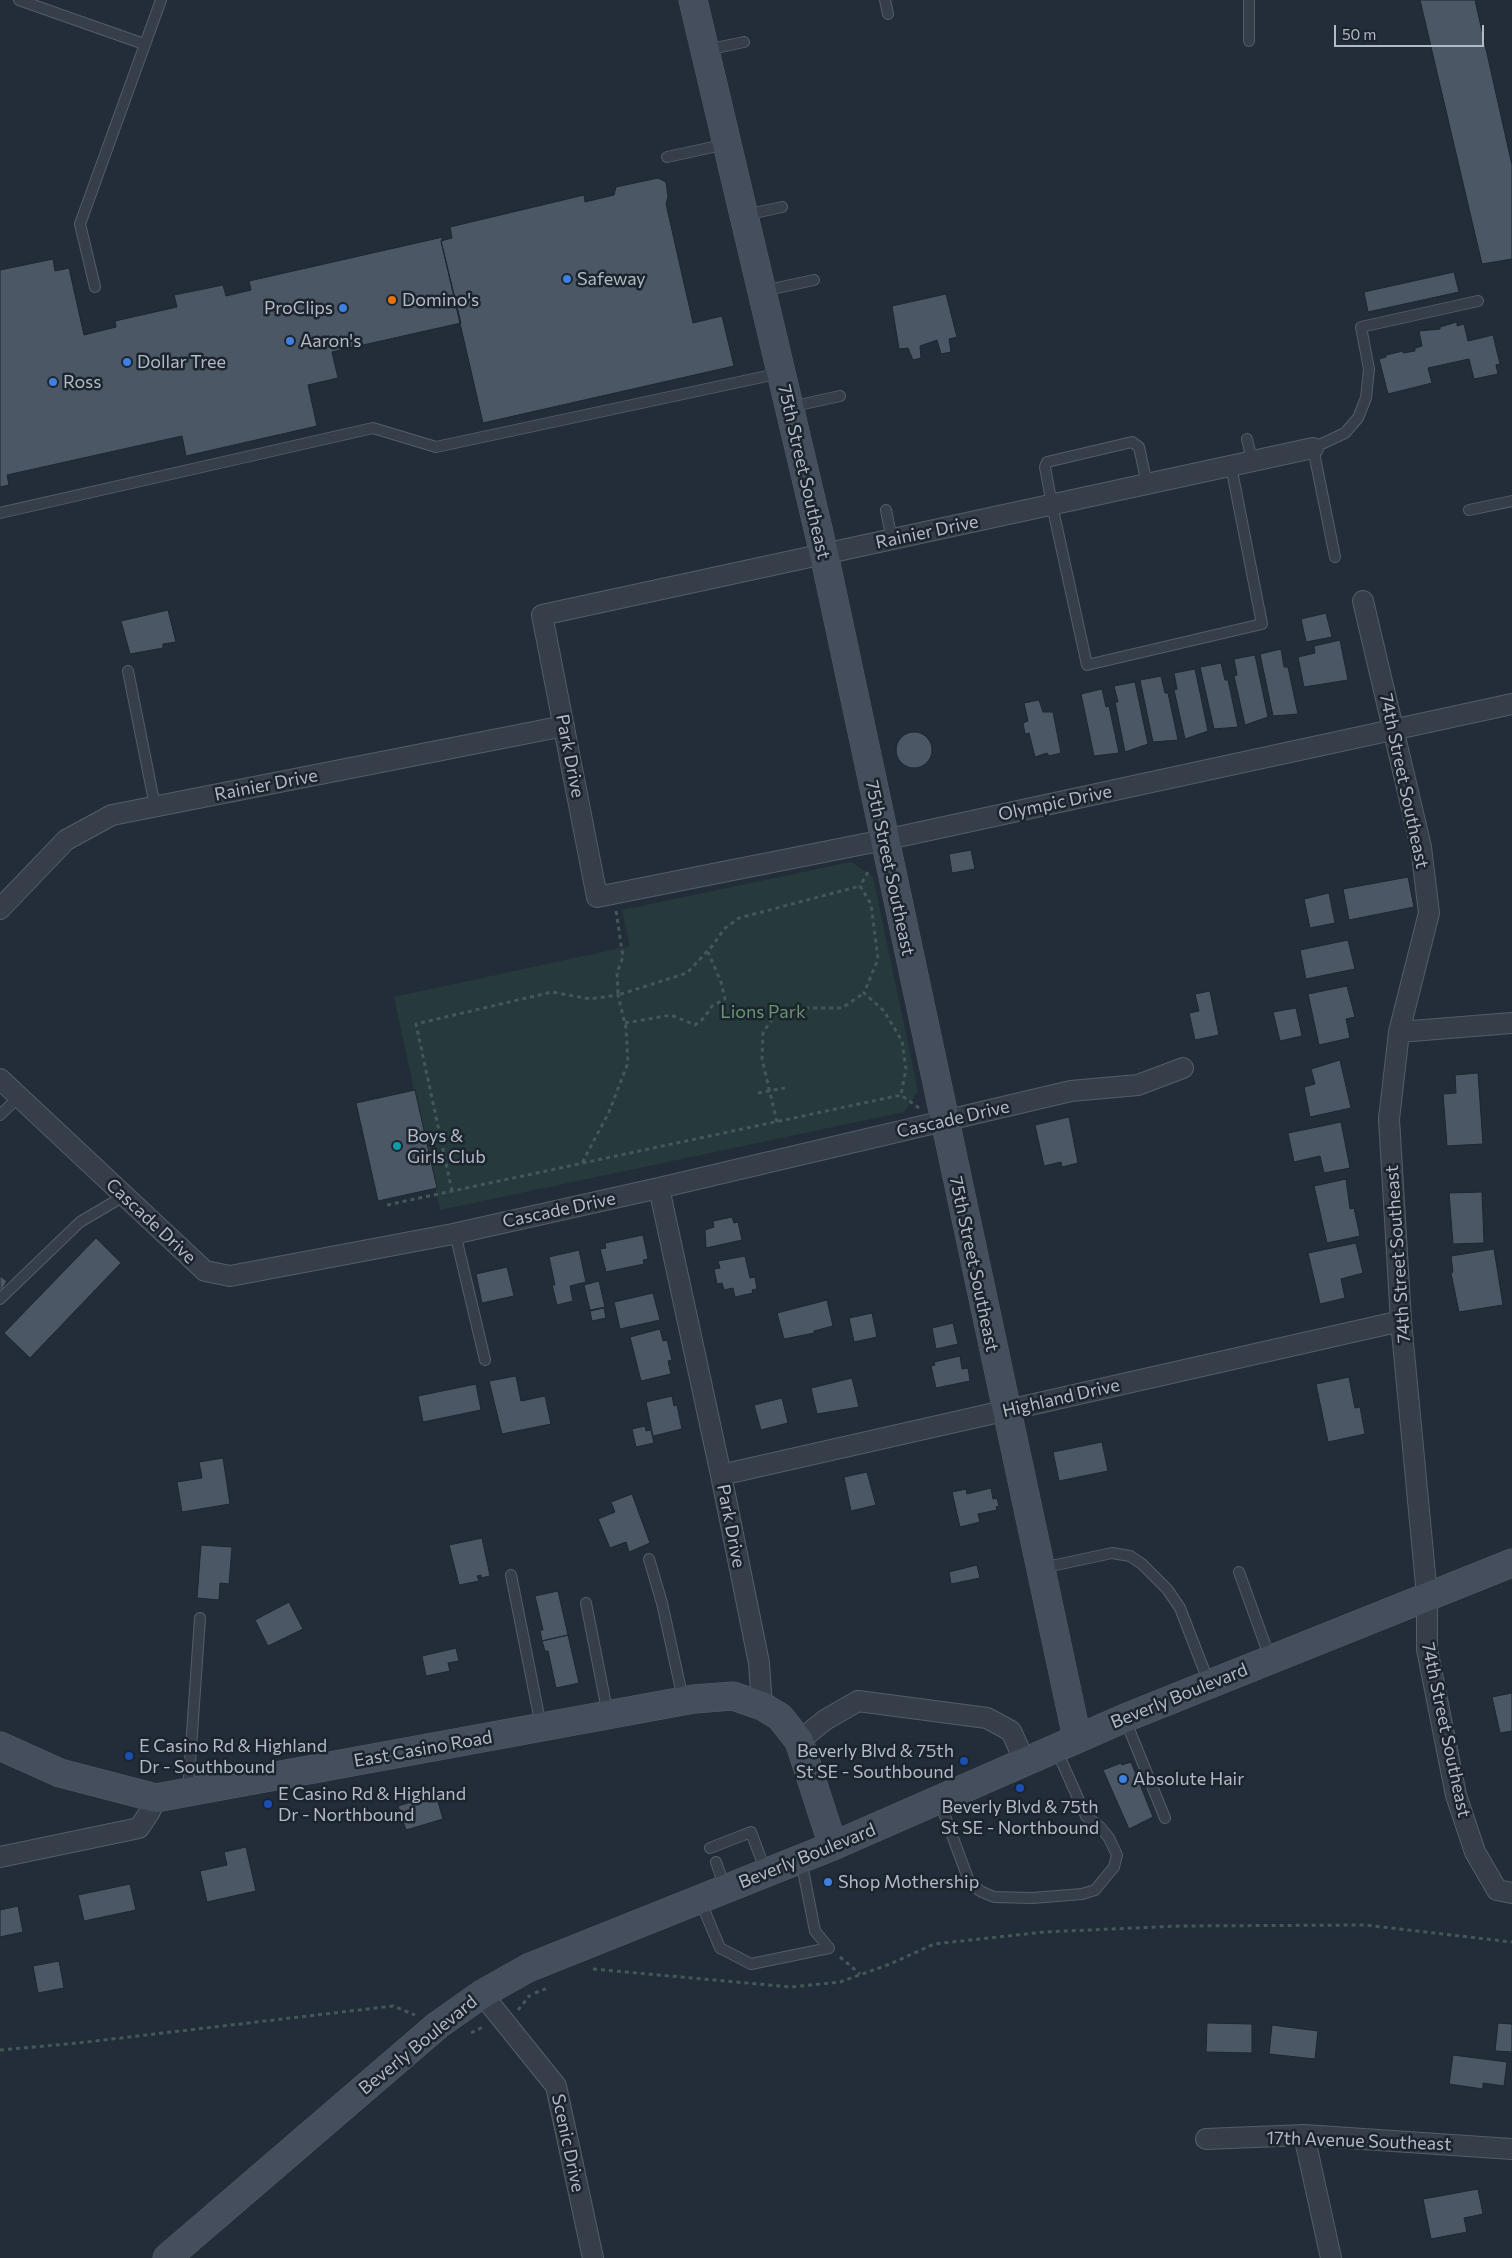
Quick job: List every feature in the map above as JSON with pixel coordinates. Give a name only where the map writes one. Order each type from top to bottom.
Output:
[{"type":"street","name":"75th Street Southeast","points":[[692,0],[728,144],[824,554],[884,840],[933,1116],[1006,1411],[1040,1569],[1066,1743]]},
{"type":"street","name":"Rainier Drive","points":[[542,615],[1313,448]]},
{"type":"street","name":"74th Street Southeast","points":[[1362,601],[1421,847],[1429,913],[1399,1032],[1389,1119],[1401,1321],[1427,1595],[1426,1649],[1456,1795],[1475,1852],[1497,1890],[1512,1893]]},
{"type":"street","name":"Park Drive","points":[[542,615],[564,726],[605,895]]},
{"type":"street","name":"Olympic Drive","points":[[605,895],[884,840],[1512,704]]},
{"type":"street","name":"Rainier Drive","points":[[0,909],[66,840],[112,815],[564,726]]},
{"type":"street","points":[[1399,1032],[1512,1023]]},
{"type":"street","name":"Cascade Drive","points":[[0,1079],[204,1272],[230,1276],[455,1233],[659,1188],[933,1116],[1071,1091],[1138,1085],[1183,1068]]},
{"type":"street","name":"Park Drive","points":[[659,1188],[721,1475],[758,1663],[762,1706]]},
{"type":"street","name":"Highland Drive","points":[[721,1475],[1401,1321]]},
{"type":"street","name":"Beverly Boulevard","points":[[167,2258],[438,2025],[482,1994],[528,1968],[833,1846],[1125,1718],[1427,1595],[1512,1563]]},
{"type":"street","name":"East Casino Road","points":[[0,1746],[60,1773],[156,1798],[683,1701],[733,1696],[762,1706]]},
{"type":"street","points":[[799,1741],[825,1720],[858,1701],[987,1718],[1011,1731],[1025,1762]]},
{"type":"street","points":[[762,1706],[780,1717],[799,1741],[833,1846]]},
{"type":"street","points":[[0,1857],[139,1828],[156,1798]]},
{"type":"street","name":"Scenic Drive","points":[[482,1994],[556,2086],[593,2258]]},
{"type":"street","points":[[1304,2135],[1331,2258]]},
{"type":"street","name":"17th Avenue Southeast","points":[[1206,2139],[1304,2135],[1512,2149]]},
{"type":"lane","points":[[19,0],[144,44]]},
{"type":"lane","points":[[95,287],[80,224],[160,0]]},
{"type":"lane","points":[[885,0],[888,14]]},
{"type":"lane","points":[[1249,0],[1249,41]]},
{"type":"lane","points":[[705,50],[744,42]]},
{"type":"lane","points":[[668,157],[728,144]]},
{"type":"lane","points":[[744,215],[782,207]]},
{"type":"lane","points":[[762,292],[814,280]]},
{"type":"lane","points":[[1335,557],[1313,448],[1345,433],[1358,418],[1366,398],[1369,369],[1361,326],[1478,301]]},
{"type":"lane","points":[[0,513],[373,428],[436,447],[781,373]]},
{"type":"lane","points":[[789,408],[840,396]]},
{"type":"lane","points":[[1247,439],[1252,461]]},
{"type":"lane","points":[[1147,484],[1139,447],[1132,442],[1047,462],[1045,468],[1087,665],[1262,624],[1231,466]]},
{"type":"lane","points":[[1469,510],[1512,501]]},
{"type":"lane","points":[[886,510],[892,540]]},
{"type":"lane","points":[[128,671],[155,806]]},
{"type":"lane","points":[[0,1115],[19,1097]]},
{"type":"lane","points":[[0,1299],[80,1222],[124,1196]]},
{"type":"lane","points":[[455,1233],[485,1360]]},
{"type":"lane","points":[[1040,1569],[1112,1553],[1130,1556],[1142,1564],[1167,1589],[1180,1608],[1209,1684]]},
{"type":"lane","points":[[649,1559],[662,1603],[683,1701]]},
{"type":"lane","points":[[1239,1572],[1270,1659]]},
{"type":"lane","points":[[510,1575],[541,1727]]},
{"type":"lane","points":[[586,1603],[608,1715]]},
{"type":"lane","points":[[188,1792],[200,1618]]},
{"type":"lane","points":[[1125,1718],[1165,1818]]},
{"type":"lane","points":[[939,1800],[969,1881],[980,1891],[994,1897],[1032,1898],[1082,1894],[1095,1890],[1114,1868],[1116,1855],[1109,1838],[1100,1827],[1086,1816],[1066,1743]]},
{"type":"lane","points":[[710,1848],[751,1832],[766,1873]]},
{"type":"lane","points":[[699,1900],[720,1948],[751,1964],[829,1948],[815,1931],[801,1859]]},
{"type":"lane","points":[[716,1862],[725,1889]]},
{"type":"path","points":[[452,1191],[416,1024],[552,992],[590,999],[618,995],[687,972],[708,952],[724,929],[739,918],[860,886],[871,868]]},
{"type":"path","points":[[776,1122],[762,1058],[763,1032],[776,1014],[796,1008],[842,1008],[864,992],[878,959],[871,904],[860,886]]},
{"type":"path","points":[[582,1163],[610,1112],[628,1063],[625,1023],[618,995],[617,973],[624,957],[605,895]]},
{"type":"path","points":[[625,1023],[671,1015],[695,1024],[704,1018],[712,1006],[725,999],[721,982],[708,952]]},
{"type":"path","points":[[864,992],[884,1011],[902,1041],[906,1069],[901,1095]]},
{"type":"path","points":[[758,1093],[785,1088]]},
{"type":"path","points":[[387,1204],[901,1095],[933,1116]]},
{"type":"path","points":[[829,1948],[861,1974]]},
{"type":"green space","name":"Lions Park","points":[[851,862],[873,877],[918,1091],[904,1112],[440,1210],[394,997],[630,946],[622,910]]},
{"type":"building","points":[[1420,0],[1475,0],[1512,165],[1512,259],[1482,264]]},
{"type":"building","name":"Safeway","points":[[658,178],[666,182],[668,197],[666,204],[693,323],[722,316],[734,366],[483,423],[441,241],[452,238],[450,227],[584,195],[585,202],[614,195],[616,187]]},
{"type":"building","points":[[443,237],[441,241],[461,323],[332,352],[338,378],[308,385],[317,426],[186,456],[182,436],[7,475],[9,485],[0,487],[0,270],[53,259],[55,271],[69,268],[84,335],[116,327],[115,321],[177,307],[174,295],[223,285],[226,296],[251,290],[249,281]]},
{"type":"building","points":[[1454,272],[1459,292],[1368,312],[1364,292]]},
{"type":"building","points":[[946,294],[957,337],[949,339],[951,352],[941,354],[937,340],[920,346],[921,358],[913,360],[908,348],[899,349],[892,306]]},
{"type":"building","points":[[1457,322],[1457,326],[1464,324],[1468,341],[1493,335],[1500,364],[1496,365],[1498,374],[1474,379],[1469,359],[1428,368],[1432,383],[1388,394],[1379,359],[1386,357],[1386,355],[1403,351],[1403,353],[1415,351],[1415,348],[1422,346],[1419,331],[1440,329],[1440,327]]},
{"type":"building","points":[[168,610],[176,642],[163,644],[163,648],[130,654],[121,621]]},
{"type":"building","points":[[1326,613],[1332,637],[1306,642],[1301,619]]},
{"type":"building","points":[[1340,640],[1348,680],[1304,687],[1298,657],[1315,653],[1314,646]]},
{"type":"building","points":[[1281,649],[1284,667],[1288,667],[1298,714],[1273,716],[1260,654]]},
{"type":"building","points":[[1255,655],[1268,717],[1245,725],[1234,676],[1237,675],[1234,659]]},
{"type":"building","points":[[1221,663],[1225,680],[1228,680],[1238,727],[1214,729],[1200,667]]},
{"type":"building","points":[[1195,669],[1208,731],[1185,739],[1174,690],[1177,689],[1174,673]]},
{"type":"building","points":[[1161,676],[1165,693],[1168,693],[1178,740],[1153,742],[1140,680]]},
{"type":"building","points":[[1135,682],[1148,744],[1125,752],[1115,702],[1118,702],[1114,686]]},
{"type":"building","points":[[1102,689],[1106,707],[1109,706],[1119,753],[1094,756],[1081,694]]},
{"type":"building","points":[[1039,700],[1043,712],[1053,712],[1061,753],[1049,756],[1047,753],[1035,757],[1029,733],[1025,734],[1023,723],[1028,721],[1024,703]]},
{"type":"building","points":[[914,732],[921,733],[927,737],[931,743],[931,757],[927,763],[921,767],[914,768],[907,767],[901,763],[897,757],[896,750],[897,743],[901,737],[907,733]]},
{"type":"building","points":[[971,850],[975,869],[952,873],[949,854]]},
{"type":"building","points":[[1408,877],[1414,907],[1349,920],[1343,889]]},
{"type":"building","points":[[1329,893],[1335,923],[1310,928],[1304,899]]},
{"type":"building","points":[[1348,940],[1355,969],[1306,979],[1300,950]]},
{"type":"building","points":[[1347,986],[1355,1017],[1346,1019],[1350,1038],[1319,1045],[1308,994]]},
{"type":"building","points":[[1210,991],[1219,1035],[1195,1040],[1189,1013],[1199,1011],[1195,994]]},
{"type":"building","points":[[1296,1008],[1302,1036],[1280,1041],[1273,1012]]},
{"type":"building","points":[[1340,1060],[1351,1108],[1310,1117],[1304,1087],[1315,1084],[1311,1069]]},
{"type":"building","points":[[1478,1073],[1483,1144],[1447,1146],[1443,1094],[1456,1093],[1455,1075]]},
{"type":"building","name":"Boys & Girls Club","points":[[415,1090],[437,1188],[378,1201],[356,1103]]},
{"type":"building","points":[[1069,1117],[1078,1163],[1062,1167],[1061,1162],[1044,1166],[1035,1125]]},
{"type":"building","points":[[1341,1122],[1350,1168],[1324,1173],[1320,1156],[1294,1162],[1288,1133]]},
{"type":"building","points":[[1346,1179],[1350,1209],[1354,1208],[1360,1236],[1327,1243],[1314,1186]]},
{"type":"building","points":[[1482,1192],[1484,1243],[1453,1244],[1449,1193]]},
{"type":"building","points":[[732,1217],[734,1223],[738,1222],[742,1240],[706,1248],[705,1230],[714,1227],[713,1221]]},
{"type":"building","points":[[643,1235],[648,1259],[643,1260],[644,1264],[606,1272],[600,1249],[606,1248],[605,1243]]},
{"type":"building","points":[[96,1238],[121,1263],[30,1358],[4,1333]]},
{"type":"building","points":[[1356,1243],[1363,1273],[1341,1279],[1345,1298],[1320,1304],[1308,1253]]},
{"type":"building","points":[[1494,1249],[1503,1305],[1459,1312],[1451,1273],[1453,1272],[1451,1256]]},
{"type":"building","points":[[579,1250],[586,1282],[570,1286],[573,1301],[557,1305],[552,1285],[555,1285],[549,1257]]},
{"type":"building","points":[[745,1256],[750,1278],[755,1277],[757,1289],[752,1290],[753,1293],[735,1297],[733,1288],[724,1290],[722,1283],[717,1284],[714,1269],[720,1268],[718,1261]]},
{"type":"building","points":[[507,1267],[514,1296],[482,1303],[476,1274]]},
{"type":"building","points":[[0,1276],[7,1281],[0,1293]]},
{"type":"building","points":[[599,1281],[605,1307],[590,1310],[584,1285]]},
{"type":"building","points":[[653,1293],[660,1320],[620,1329],[614,1302]]},
{"type":"building","points":[[827,1300],[833,1326],[814,1331],[814,1333],[784,1339],[777,1313]]},
{"type":"building","points":[[604,1308],[606,1318],[592,1321],[590,1311]]},
{"type":"building","points":[[872,1313],[877,1337],[854,1342],[849,1318]]},
{"type":"building","points":[[953,1323],[958,1344],[936,1349],[932,1328]]},
{"type":"building","points":[[660,1329],[663,1341],[667,1340],[672,1360],[668,1361],[671,1374],[641,1381],[630,1337]]},
{"type":"building","points":[[960,1356],[962,1369],[968,1368],[970,1381],[936,1388],[931,1366],[935,1365],[934,1362]]},
{"type":"building","points":[[516,1376],[521,1401],[545,1396],[551,1424],[502,1434],[489,1381]]},
{"type":"building","points":[[1349,1377],[1355,1408],[1360,1407],[1365,1434],[1328,1442],[1316,1384]]},
{"type":"building","points":[[852,1378],[859,1407],[817,1414],[811,1388]]},
{"type":"building","points":[[476,1384],[481,1410],[423,1422],[418,1396]]},
{"type":"building","points":[[672,1396],[674,1406],[677,1405],[682,1429],[653,1436],[646,1402]]},
{"type":"building","points":[[782,1398],[788,1423],[761,1430],[754,1405]]},
{"type":"building","points":[[645,1426],[646,1431],[651,1430],[654,1443],[636,1447],[632,1429]]},
{"type":"building","points":[[1102,1442],[1108,1471],[1059,1481],[1053,1452]]},
{"type":"building","points":[[223,1458],[230,1504],[182,1512],[177,1482],[202,1478],[199,1462]]},
{"type":"building","points":[[867,1472],[876,1505],[851,1511],[844,1477]]},
{"type":"building","points":[[991,1488],[993,1499],[997,1498],[999,1506],[996,1507],[997,1510],[978,1514],[980,1522],[960,1527],[952,1492],[966,1489],[967,1494]]},
{"type":"building","points":[[632,1494],[650,1543],[629,1552],[626,1542],[610,1548],[598,1519],[615,1512],[611,1502]]},
{"type":"building","points":[[482,1538],[490,1576],[481,1578],[481,1575],[477,1576],[479,1581],[459,1585],[449,1545]]},
{"type":"building","points":[[201,1545],[232,1547],[229,1584],[220,1583],[219,1600],[197,1598]]},
{"type":"building","points":[[977,1565],[980,1578],[951,1584],[949,1572]]},
{"type":"building","points":[[558,1591],[568,1635],[542,1641],[540,1630],[543,1630],[535,1596]]},
{"type":"building","points":[[289,1602],[303,1629],[268,1646],[255,1620]]},
{"type":"building","points":[[568,1635],[579,1683],[556,1688],[548,1651],[545,1651],[542,1641]]},
{"type":"building","points":[[456,1648],[459,1661],[448,1663],[450,1671],[426,1676],[422,1656]]},
{"type":"building","points":[[1512,1693],[1512,1731],[1500,1733],[1492,1697]]},
{"type":"building","points":[[1131,1762],[1153,1817],[1129,1829],[1103,1770],[1121,1763],[1122,1765]]},
{"type":"building","points":[[436,1795],[443,1819],[406,1830],[398,1806]]},
{"type":"building","points":[[246,1847],[256,1891],[207,1902],[200,1871],[227,1865],[224,1852]]},
{"type":"building","points":[[130,1884],[136,1910],[84,1921],[78,1895]]},
{"type":"building","points":[[18,1906],[23,1932],[0,1937],[0,1910]]},
{"type":"building","points":[[59,1961],[64,1988],[38,1993],[33,1966]]},
{"type":"building","points":[[1207,2023],[1252,2024],[1252,2053],[1206,2052]]},
{"type":"building","points":[[1498,2023],[1512,2024],[1512,2052],[1495,2051]]},
{"type":"building","points":[[1272,2025],[1318,2031],[1315,2059],[1269,2054]]},
{"type":"building","points":[[1453,2055],[1507,2062],[1504,2086],[1483,2083],[1483,2089],[1449,2084]]},
{"type":"building","points":[[1478,2189],[1483,2214],[1464,2218],[1467,2232],[1431,2239],[1423,2199]]},
{"type":"place","name":"Safeway","points":[[567,279]]},
{"type":"place","name":"Domino's","points":[[392,300]]},
{"type":"place","name":"ProClips","points":[[343,308]]},
{"type":"place","name":"Aaron's","points":[[290,341]]},
{"type":"place","name":"Dollar Tree","points":[[127,362]]},
{"type":"place","name":"Ross","points":[[53,382]]},
{"type":"place","name":"Boys & Girls Club","points":[[397,1146]]},
{"type":"place","name":"E Casino Rd & Highland Dr - Southbound","points":[[129,1756]]},
{"type":"place","name":"Beverly Blvd & 75th St SE - Southbound","points":[[964,1761]]},
{"type":"place","name":"Absolute Hair","points":[[1123,1779]]},
{"type":"place","name":"Beverly Blvd & 75th St SE - Northbound","points":[[1020,1788]]},
{"type":"place","name":"E Casino Rd & Highland Dr - Northbound","points":[[268,1804]]},
{"type":"place","name":"Shop Mothership","points":[[828,1882]]}]
